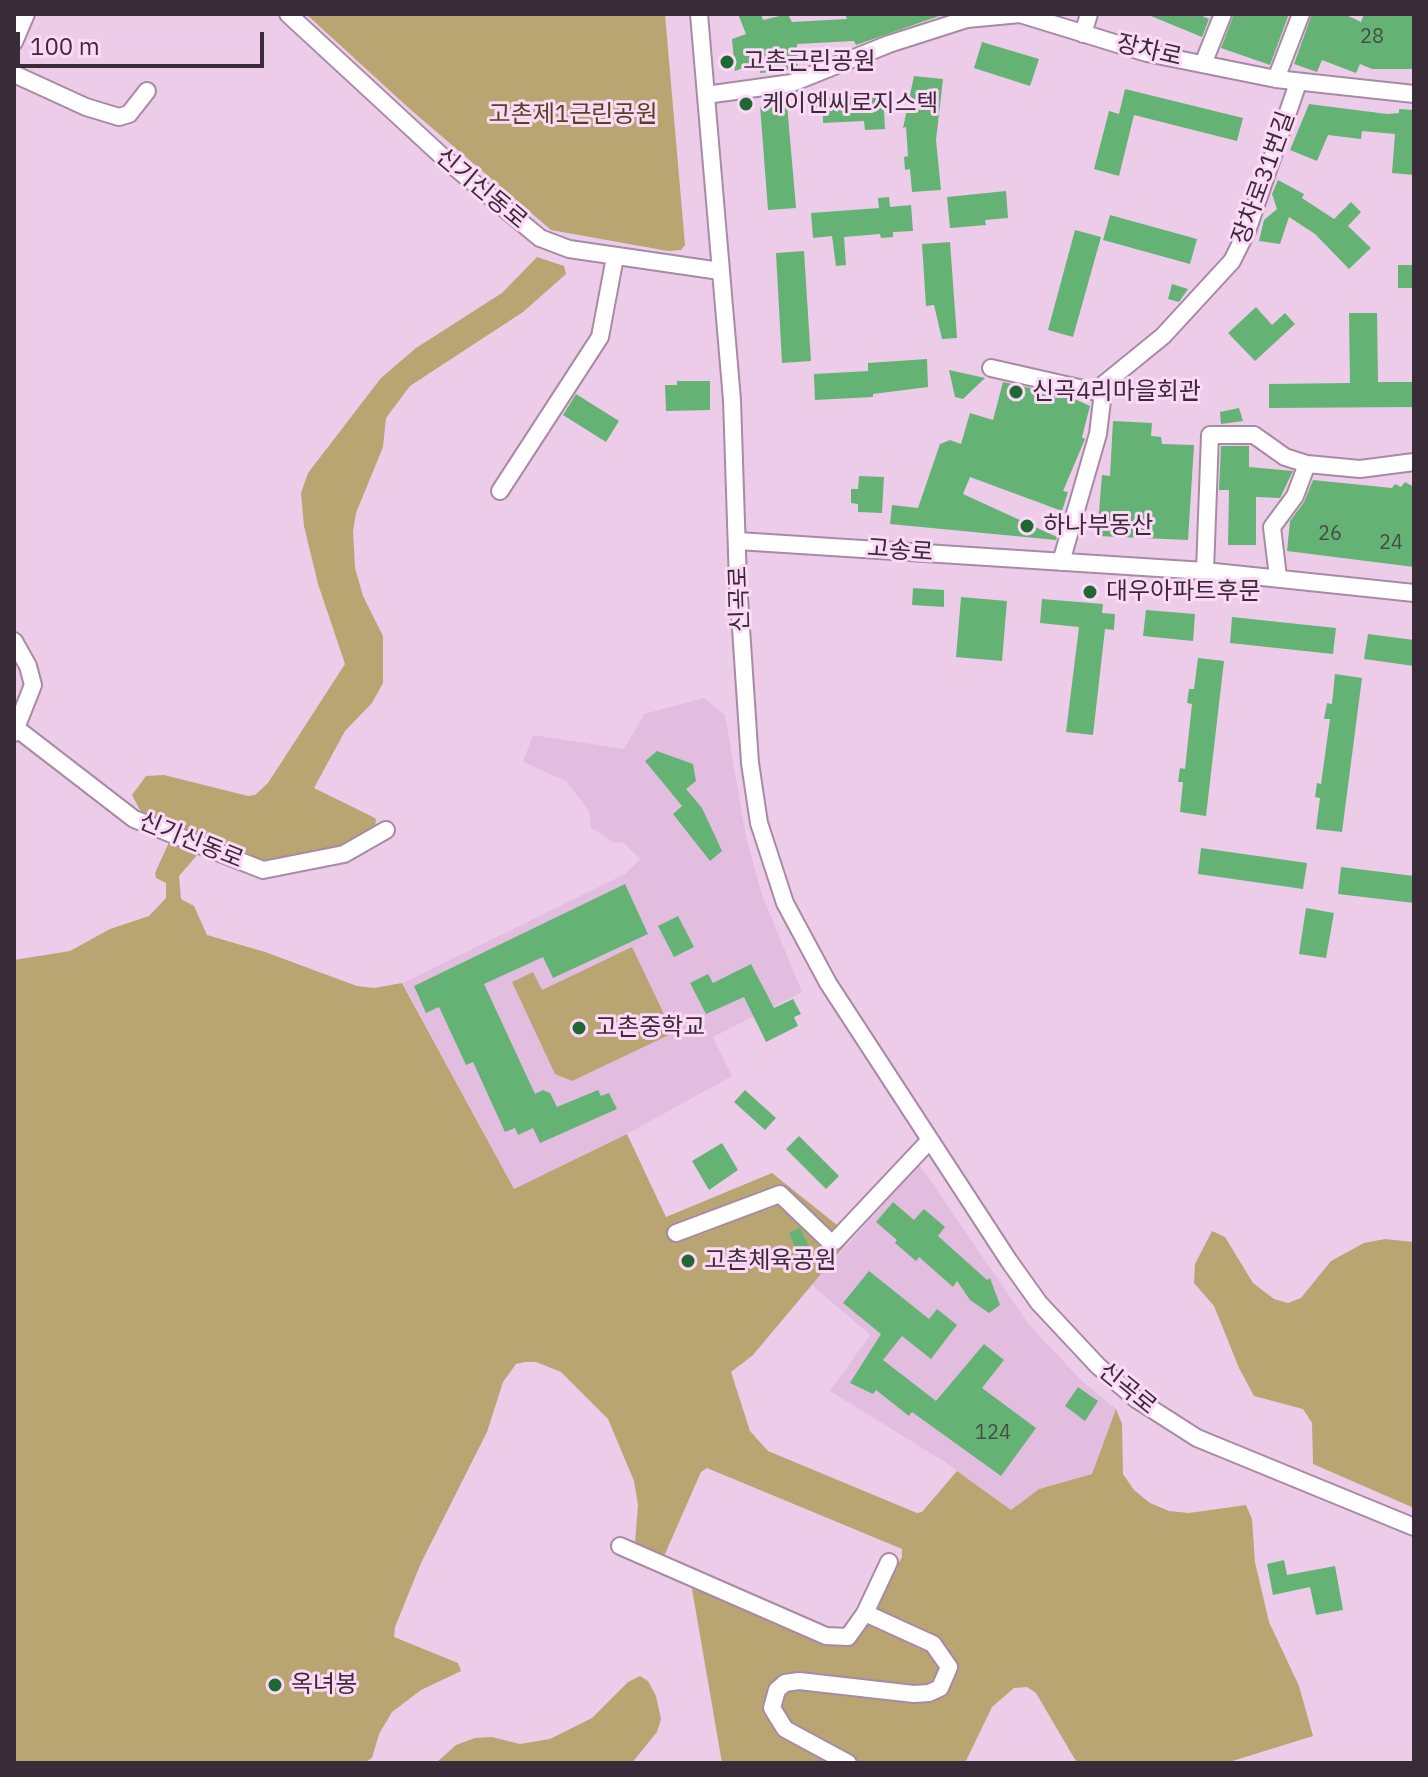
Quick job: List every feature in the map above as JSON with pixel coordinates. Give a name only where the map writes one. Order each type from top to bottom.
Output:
[{"type":"street","points":[[14,42],[26,14]]},
{"type":"street","name":"신기신동로","points":[[288,14],[445,159],[540,238],[552,245],[615,257],[720,271]]},
{"type":"street","name":"신곡로","points":[[699,14],[732,400],[750,763],[759,823],[785,903],[807,946],[930,1140],[1039,1303],[1098,1366],[1136,1399],[1174,1425],[1219,1449],[1414,1527]]},
{"type":"street","name":"장차로","points":[[706,95],[792,83],[889,44],[967,19],[1020,14],[1147,53],[1298,83],[1414,94]]},
{"type":"street","points":[[1083,34],[1089,14]]},
{"type":"street","points":[[1203,64],[1223,14]]},
{"type":"street","points":[[1276,79],[1301,14]]},
{"type":"street","points":[[14,74],[86,107],[119,117],[129,114],[147,91]]},
{"type":"street","name":"장차로31번길","points":[[1101,393],[1110,376],[1163,336],[1232,261],[1247,231],[1298,83]]},
{"type":"street","points":[[500,491],[600,337],[615,257]]},
{"type":"street","points":[[991,368],[1101,393],[1098,434],[1061,562]]},
{"type":"street","points":[[1205,571],[1210,435],[1254,435],[1285,457],[1307,464],[1370,468],[1414,462]]},
{"type":"street","points":[[1278,577],[1272,527],[1295,496],[1307,464]]},
{"type":"street","name":"고송로","points":[[738,541],[1205,571],[1414,593]]},
{"type":"street","name":"신기신동로","points":[[14,641],[28,666],[33,685],[15,730],[134,819],[263,870],[344,854],[386,830]]},
{"type":"street","points":[[676,1233],[780,1194],[828,1240],[835,1241],[930,1140]]},
{"type":"street","points":[[620,1546],[826,1636],[848,1637],[865,1613],[889,1562]]},
{"type":"street","points":[[848,1763],[785,1729],[772,1708],[777,1690],[785,1683],[799,1681],[929,1693],[940,1688],[949,1667],[933,1644],[865,1613]]},
{"type":"shaded area","name":"고촌중학교","points":[[704,698],[725,715],[746,837],[762,895],[802,992],[713,1037],[732,1076],[627,1134],[514,1189],[403,983],[625,874],[640,859],[623,842],[615,843],[591,828],[589,811],[566,781],[523,762],[533,735],[624,749],[644,714]]},
{"type":"shaded area","points":[[919,1164],[1030,1326],[1083,1382],[1116,1409],[1092,1474],[1039,1489],[1011,1510],[945,1462],[830,1391],[870,1335],[812,1285]]},
{"type":"green space","name":"고촌제1근린공원","points":[[306,14],[665,14],[685,245],[681,250],[668,251],[551,230],[411,110]]},
{"type":"green space","points":[[537,257],[564,266],[566,274],[523,312],[410,386],[386,418],[383,447],[356,513],[353,531],[355,568],[363,596],[383,636],[383,683],[372,703],[345,731],[314,788],[376,819],[375,829],[351,845],[266,863],[223,842],[142,814],[132,795],[146,776],[164,775],[248,796],[255,795],[268,783],[345,664],[318,584],[304,526],[301,493],[308,473],[381,378],[416,348],[502,293]]},
{"type":"green space","points":[[170,840],[199,853],[179,876],[181,899],[194,906],[207,935],[265,952],[357,986],[374,988],[402,983],[514,1189],[627,1134],[666,1217],[772,1173],[852,1237],[753,1355],[731,1372],[750,1431],[768,1451],[917,1513],[922,1512],[957,1471],[1011,1510],[1039,1489],[1092,1474],[1116,1409],[1122,1424],[1123,1474],[1134,1490],[1150,1503],[1169,1511],[1189,1513],[1246,1505],[1252,1519],[1255,1562],[1269,1622],[1299,1686],[1313,1736],[1226,1763],[1077,1763],[1036,1693],[1027,1687],[1014,1688],[992,1707],[965,1763],[722,1763],[692,1589],[701,1590],[813,1640],[842,1646],[849,1644],[861,1632],[902,1557],[902,1549],[707,1468],[701,1472],[665,1554],[658,1556],[638,1547],[635,1543],[638,1505],[634,1481],[608,1419],[561,1372],[536,1362],[525,1362],[516,1364],[503,1382],[487,1432],[421,1563],[395,1627],[394,1637],[458,1663],[461,1671],[421,1690],[392,1712],[379,1734],[372,1758],[364,1763],[14,1763],[14,960],[70,951],[110,929],[149,916],[166,898],[166,883],[156,878],[155,873]]},
{"type":"green space","points":[[632,947],[673,1033],[572,1081],[555,1074],[512,982],[533,972],[542,990]]},
{"type":"green space","points":[[1212,1231],[1225,1237],[1253,1283],[1274,1299],[1288,1303],[1301,1298],[1331,1261],[1364,1243],[1385,1239],[1414,1242],[1414,1508],[1313,1464],[1312,1423],[1303,1409],[1254,1396],[1214,1306],[1194,1283],[1195,1264]]},
{"type":"green space","points":[[640,1676],[648,1681],[656,1696],[661,1719],[657,1732],[632,1763],[436,1763],[456,1745],[475,1738],[492,1737],[520,1744],[550,1739],[592,1718],[628,1682]]},
{"type":"building","points":[[738,14],[761,14],[763,20],[788,14],[792,22],[847,19],[845,14],[942,15],[856,45],[854,41],[797,44],[798,69],[760,73],[760,62],[735,71],[732,39],[746,34]]},
{"type":"building","points":[[1146,14],[1198,14],[1209,19],[1202,37]]},
{"type":"building","points":[[1234,14],[1289,14],[1270,65],[1221,48]]},
{"type":"building","points":[[1312,14],[1344,14],[1361,22],[1364,14],[1414,14],[1414,69],[1372,69],[1360,64],[1356,73],[1322,60],[1317,72],[1294,64]]},
{"type":"building","points":[[982,42],[1039,59],[1030,86],[974,68]]},
{"type":"building","points":[[914,76],[943,79],[936,140],[941,190],[912,192],[910,169],[905,170],[904,157],[908,156],[906,127],[903,128]]},
{"type":"building","points":[[1125,89],[1243,118],[1237,141],[1134,115],[1119,176],[1094,169],[1109,111],[1119,114]]},
{"type":"building","points":[[883,94],[885,129],[865,130],[864,121],[823,123],[823,113],[812,113],[812,98]]},
{"type":"building","points":[[787,104],[796,208],[768,210],[760,106]]},
{"type":"building","points":[[1309,104],[1387,114],[1399,113],[1399,109],[1414,110],[1414,175],[1392,173],[1395,134],[1362,131],[1361,139],[1328,135],[1317,161],[1290,150]]},
{"type":"building","points":[[1278,180],[1304,194],[1302,198],[1334,219],[1351,202],[1361,212],[1348,226],[1371,248],[1349,269],[1315,234],[1289,217],[1280,244],[1259,241],[1264,220],[1277,209],[1272,194]]},
{"type":"building","points":[[1006,191],[1008,218],[985,220],[986,225],[950,228],[947,197]]},
{"type":"building","points":[[889,197],[890,207],[911,205],[913,231],[893,232],[893,237],[881,238],[880,234],[844,237],[846,265],[836,266],[832,236],[813,238],[811,213],[879,208],[878,198]]},
{"type":"building","points":[[1110,215],[1197,239],[1190,264],[1103,240]]},
{"type":"building","points":[[1075,230],[1101,237],[1073,337],[1048,330]]},
{"type":"building","points":[[950,242],[957,338],[942,339],[934,305],[926,306],[922,244]]},
{"type":"building","points":[[804,251],[811,361],[782,363],[776,253]]},
{"type":"building","points":[[1398,265],[1414,265],[1414,288],[1398,288]]},
{"type":"building","points":[[1172,284],[1188,289],[1179,302],[1168,299]]},
{"type":"building","points":[[1256,307],[1272,325],[1285,313],[1295,324],[1255,361],[1228,333]]},
{"type":"building","points":[[1349,313],[1377,313],[1378,382],[1414,382],[1414,407],[1269,408],[1269,384],[1350,383]]},
{"type":"building","points":[[927,359],[928,387],[873,394],[873,397],[815,400],[814,374],[868,371],[868,363]]},
{"type":"building","points":[[949,370],[985,378],[963,399],[955,397]]},
{"type":"building","points":[[677,381],[710,381],[710,410],[666,411],[665,385],[677,385]]},
{"type":"building","points":[[1003,382],[1070,397],[1090,406],[1082,437],[1085,439],[1063,491],[1068,492],[1062,511],[970,477],[963,494],[1057,537],[1056,540],[890,524],[892,505],[918,508],[940,444],[950,440],[961,444],[970,413],[993,420]]},
{"type":"building","points":[[576,394],[619,421],[606,442],[563,415]]},
{"type":"building","points":[[1239,408],[1243,421],[1221,424],[1220,412]]},
{"type":"building","points":[[1113,421],[1152,423],[1151,436],[1161,437],[1162,444],[1194,445],[1188,540],[1097,536],[1102,475],[1110,476]]},
{"type":"building","points":[[1221,446],[1249,446],[1249,467],[1293,471],[1280,498],[1256,497],[1256,545],[1228,545],[1229,490],[1219,490]]},
{"type":"building","points":[[859,476],[884,477],[882,513],[858,512],[858,504],[851,503],[851,489],[858,489]]},
{"type":"building","points":[[1313,480],[1392,488],[1395,484],[1401,487],[1405,482],[1414,487],[1414,567],[1287,551],[1290,521],[1304,502]]},
{"type":"building","points":[[913,588],[944,590],[944,607],[912,605]]},
{"type":"building","points":[[961,597],[1007,601],[1002,661],[956,657]]},
{"type":"building","points":[[1042,599],[1103,604],[1102,613],[1115,614],[1114,630],[1105,629],[1093,735],[1066,732],[1079,627],[1040,623]]},
{"type":"building","points":[[1146,610],[1195,614],[1193,641],[1143,636]]},
{"type":"building","points":[[1232,617],[1336,628],[1333,654],[1230,643]]},
{"type":"building","points":[[1368,634],[1414,640],[1414,666],[1364,659]]},
{"type":"building","points":[[1198,658],[1224,661],[1206,816],[1180,812],[1183,782],[1178,782],[1180,768],[1185,769],[1192,704],[1187,703],[1189,689],[1194,689]]},
{"type":"building","points":[[1335,674],[1362,678],[1342,832],[1316,829],[1320,798],[1315,797],[1317,783],[1321,784],[1330,719],[1324,719],[1327,703],[1332,704]]},
{"type":"building","points":[[657,751],[693,764],[696,781],[686,789],[702,808],[722,851],[710,861],[673,814],[682,806],[645,761]]},
{"type":"building","points":[[1201,848],[1307,863],[1303,889],[1198,874]]},
{"type":"building","points":[[1341,867],[1414,876],[1414,903],[1338,894]]},
{"type":"building","points":[[625,884],[648,934],[553,978],[543,957],[484,984],[535,1094],[543,1090],[550,1093],[557,1107],[598,1090],[601,1096],[609,1093],[617,1109],[540,1143],[533,1128],[518,1135],[515,1128],[505,1132],[473,1062],[466,1065],[439,1007],[426,1013],[414,986]]},
{"type":"building","points":[[1306,908],[1334,913],[1326,958],[1299,954]]},
{"type":"building","points":[[678,916],[694,947],[674,957],[658,926]]},
{"type":"building","points":[[751,964],[774,1008],[793,999],[801,1014],[794,1017],[798,1026],[766,1042],[744,997],[706,1014],[690,983],[708,974],[713,983]]},
{"type":"building","points":[[745,1090],[776,1118],[765,1130],[734,1102]]},
{"type":"building","points":[[799,1136],[839,1176],[826,1189],[786,1149]]},
{"type":"building","points":[[722,1143],[738,1170],[709,1190],[692,1161]]},
{"type":"building","points":[[893,1202],[914,1220],[924,1209],[945,1227],[938,1236],[987,1280],[990,1278],[1000,1305],[989,1313],[970,1300],[957,1281],[953,1287],[919,1257],[916,1261],[895,1243],[897,1240],[876,1222]]},
{"type":"building","points":[[800,1228],[812,1253],[800,1258],[789,1233]]},
{"type":"building","points":[[869,1271],[929,1319],[937,1309],[957,1325],[931,1359],[902,1336],[883,1360],[936,1401],[984,1344],[1004,1360],[982,1388],[1036,1428],[1001,1476],[912,1412],[909,1416],[876,1390],[873,1394],[850,1383],[881,1334],[843,1303]]},
{"type":"building","points":[[1078,1387],[1098,1401],[1085,1421],[1065,1406]]},
{"type":"building","points":[[1284,1560],[1287,1575],[1335,1566],[1343,1610],[1316,1615],[1310,1587],[1273,1595],[1267,1564]]},
{"type":"place","name":"고촌근린공원","points":[[727,62]]},
{"type":"place","name":"케이엔씨로지스텍","points":[[746,104]]},
{"type":"place","name":"신곡4리마을회관","points":[[1016,392]]},
{"type":"place","name":"하나부동산","points":[[1027,526]]},
{"type":"place","name":"대우아파트후문","points":[[1090,592]]},
{"type":"place","name":"고촌중학교","points":[[579,1028]]},
{"type":"place","name":"고촌체육공원","points":[[688,1261]]},
{"type":"place","name":"옥녀봉","points":[[275,1685]]}]
